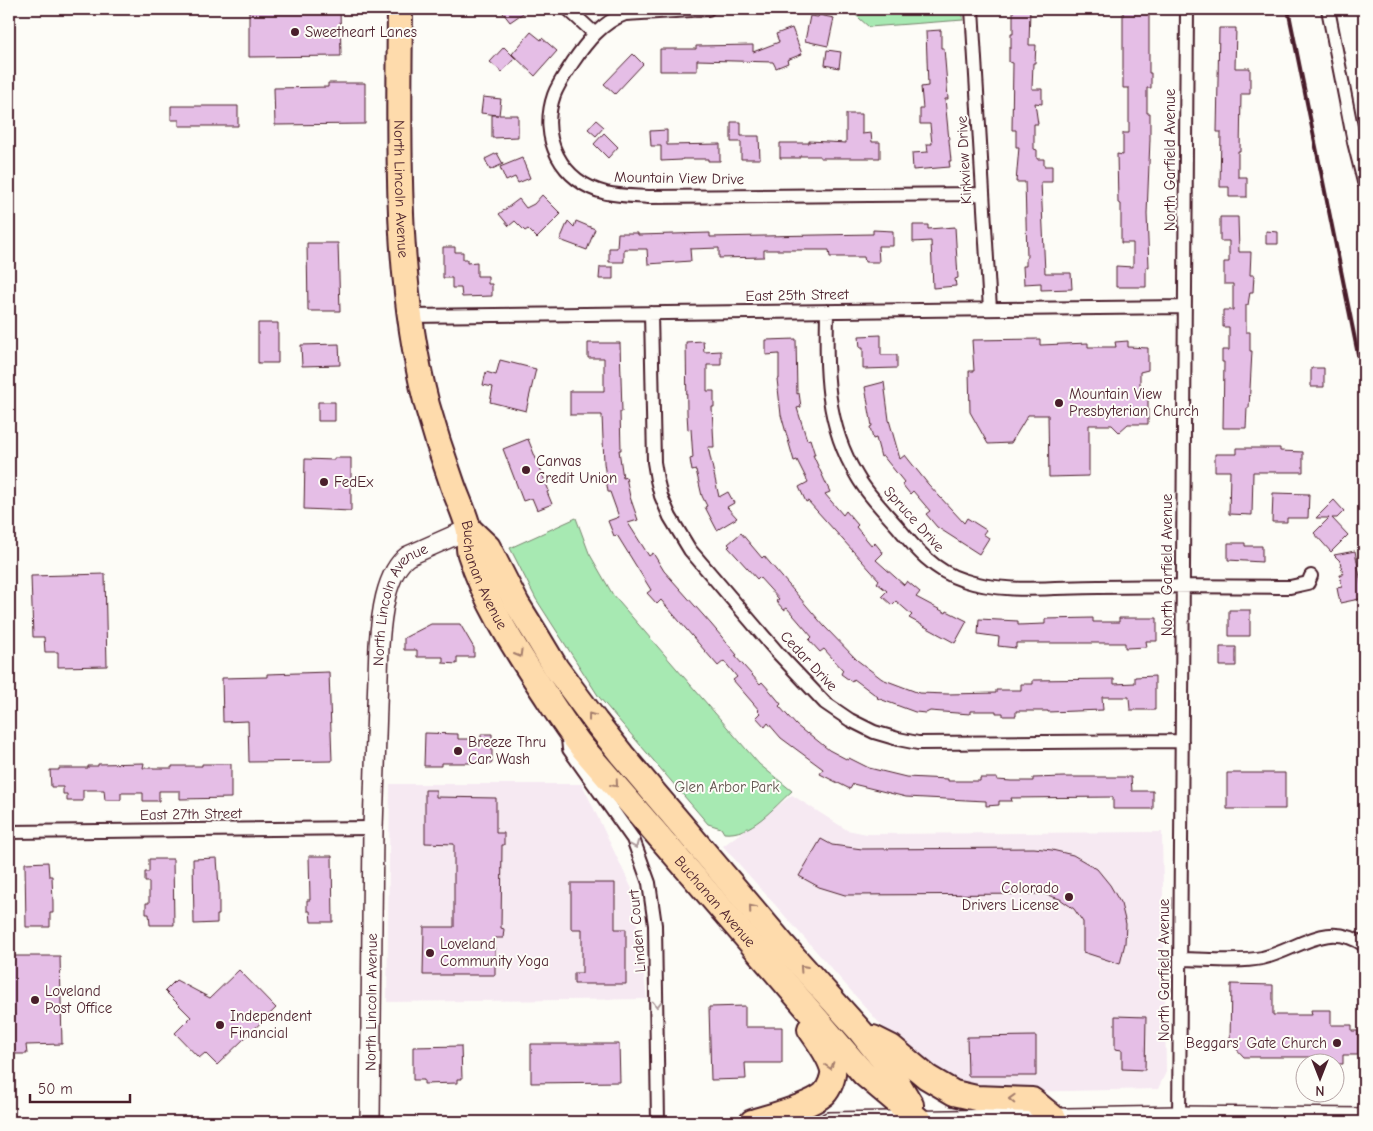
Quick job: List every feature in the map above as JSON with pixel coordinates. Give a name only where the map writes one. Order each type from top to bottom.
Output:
[{"type":"highway","name":"North Lincoln Avenue","points":[[400,9],[399,124],[405,282],[427,406],[450,479],[469,529]]},
{"type":"highway","name":"Buchanan Avenue","points":[[469,529],[469,551],[492,607],[525,664],[568,729],[864,1074],[921,1121]]},
{"type":"highway","name":"Buchanan Avenue","points":[[469,529],[488,547],[517,604],[556,668],[596,722],[777,938],[861,1032],[886,1065],[921,1121]]},
{"type":"highway","points":[[752,1122],[781,1114],[824,1094],[831,1082],[833,1072],[831,1064],[771,964]]},
{"type":"highway","points":[[861,1032],[891,1047],[927,1077],[954,1093],[976,1098],[1032,1100],[1054,1118]]},
{"type":"street","points":[[568,9],[595,34]]},
{"type":"street","name":"Mountain View Drive","points":[[708,9],[625,14],[615,17],[595,34],[580,52],[554,94],[549,112],[551,143],[556,154],[574,178],[605,193],[648,197],[982,194]]},
{"type":"street","name":"Kirkview Drive","points":[[972,9],[990,310]]},
{"type":"street","name":"North Garfield Avenue","points":[[1179,1119],[1187,9]]},
{"type":"street","points":[[1328,9],[1354,142],[1364,182]]},
{"type":"street","name":"East 25th Street","points":[[410,316],[1185,307]]},
{"type":"street","name":"Spruce Drive","points":[[827,311],[828,379],[832,415],[841,446],[857,476],[866,488],[909,540],[937,568],[962,580],[991,586],[1021,588],[1290,587],[1308,583],[1312,576]]},
{"type":"street","name":"Cedar Drive","points":[[650,313],[654,462],[661,496],[670,517],[690,550],[777,652],[825,703],[850,720],[874,732],[898,740],[918,743],[1182,741]]},
{"type":"street","name":"North Lincoln Avenue","points":[[370,1122],[373,828],[379,645],[382,615],[391,580],[398,565],[408,556],[469,529]]},
{"type":"street","name":"Linden Court","points":[[568,729],[569,750],[632,839],[649,882],[656,925],[658,1122]]},
{"type":"street","name":"East 27th Street","points":[[9,832],[373,828]]},
{"type":"street","points":[[1180,958],[1248,959],[1263,957],[1318,936],[1335,934],[1355,938],[1364,945]]},
{"type":"street","points":[[829,1122],[1054,1118],[1364,1118]]},
{"type":"shaded area","points":[[390,784],[582,784],[633,891],[647,999],[387,1002]]},
{"type":"shaded area","points":[[792,795],[847,830],[867,834],[1162,832],[1166,1072],[1158,1089],[979,1093],[935,1076],[905,1052],[723,846]]},
{"type":"green space","points":[[849,9],[963,9],[963,20],[869,27]]},
{"type":"green space","name":"Glen Arbor Park","points":[[576,518],[589,553],[613,595],[759,764],[792,791],[752,826],[734,833],[724,833],[721,828],[708,824],[599,697],[536,599],[510,548]]},
{"type":"building","name":"Sweetheart Lanes","points":[[249,9],[340,9],[341,56],[249,57]]},
{"type":"building","points":[[500,9],[529,9],[510,22]]},
{"type":"building","points":[[1013,9],[1030,9],[1029,45],[1036,45],[1032,89],[1042,89],[1042,104],[1035,103],[1038,124],[1034,124],[1034,149],[1037,150],[1037,159],[1044,159],[1044,166],[1052,166],[1052,182],[1041,182],[1045,273],[1071,273],[1072,289],[1041,290],[1041,283],[1024,284],[1023,266],[1026,266],[1027,258],[1025,182],[1016,182],[1019,147],[1016,147],[1016,130],[1012,130],[1013,63],[1009,62],[1011,34],[1013,34]]},
{"type":"building","points":[[1123,9],[1149,9],[1149,73],[1151,73],[1151,88],[1147,88],[1147,113],[1150,113],[1150,139],[1147,214],[1149,267],[1146,267],[1146,287],[1116,287],[1116,266],[1133,267],[1133,243],[1121,243],[1121,204],[1118,203],[1117,154],[1123,155],[1123,133],[1129,133],[1129,88],[1123,88]]},
{"type":"building","points":[[819,15],[834,18],[828,46],[805,41],[810,16],[818,17]]},
{"type":"building","points":[[792,28],[802,54],[787,60],[788,63],[776,68],[773,62],[697,60],[697,71],[660,71],[660,49],[696,49],[696,46],[753,45],[753,52],[779,42],[776,34]]},
{"type":"building","points":[[1219,28],[1236,28],[1235,68],[1250,68],[1250,94],[1241,94],[1240,151],[1238,151],[1238,177],[1247,177],[1247,197],[1229,197],[1229,187],[1220,187],[1221,132],[1217,132]]},
{"type":"building","points":[[941,30],[941,48],[944,48],[948,99],[945,99],[950,167],[913,170],[912,153],[928,152],[927,144],[932,144],[930,124],[920,124],[920,109],[923,109],[921,87],[928,86],[926,31]]},
{"type":"building","points":[[531,32],[541,40],[542,38],[557,51],[535,76],[512,54]]},
{"type":"building","points":[[504,47],[515,58],[502,72],[490,62]]},
{"type":"building","points":[[827,50],[841,52],[839,68],[825,65]]},
{"type":"building","points":[[633,54],[643,64],[615,94],[604,84]]},
{"type":"building","points":[[328,83],[365,83],[365,124],[275,125],[274,88],[328,87]]},
{"type":"building","points":[[483,97],[501,99],[499,115],[518,115],[518,137],[492,138],[492,115],[498,115],[481,113]]},
{"type":"building","points":[[171,106],[238,106],[238,126],[179,126],[179,120],[171,120]]},
{"type":"building","points":[[846,114],[862,114],[862,134],[871,133],[872,142],[880,142],[880,158],[800,156],[800,158],[780,158],[780,143],[809,143],[809,141],[846,143]]},
{"type":"building","points":[[596,120],[604,127],[596,136],[588,129]]},
{"type":"building","points":[[731,122],[741,122],[741,136],[759,136],[760,159],[741,159],[741,142],[731,142]]},
{"type":"building","points":[[667,130],[667,145],[720,144],[720,161],[682,159],[661,161],[661,146],[651,146],[650,131]]},
{"type":"building","points":[[604,133],[618,147],[608,158],[594,144]]},
{"type":"building","points":[[497,153],[503,164],[490,170],[485,159]]},
{"type":"building","points":[[522,158],[530,178],[518,183],[515,177],[506,181],[500,167]]},
{"type":"building","points":[[542,195],[561,214],[537,238],[528,229],[525,231],[515,221],[509,226],[499,214],[519,199],[526,208],[534,204]]},
{"type":"building","points":[[1220,217],[1238,217],[1239,252],[1251,252],[1250,275],[1254,275],[1253,292],[1250,292],[1248,305],[1246,305],[1246,332],[1250,332],[1250,351],[1252,351],[1246,428],[1223,428],[1224,362],[1222,362],[1222,350],[1229,350],[1229,327],[1223,327],[1223,310],[1233,310],[1233,284],[1224,284],[1224,262],[1229,262],[1229,241],[1220,241]]},
{"type":"building","points":[[568,221],[574,227],[576,221],[595,229],[587,250],[560,240]]},
{"type":"building","points":[[913,225],[928,225],[928,229],[955,227],[958,278],[955,279],[956,286],[933,288],[931,241],[913,242]]},
{"type":"building","points":[[873,230],[893,231],[893,246],[878,246],[879,262],[865,262],[864,257],[830,257],[829,250],[764,250],[764,257],[719,258],[719,248],[690,249],[691,261],[648,264],[647,249],[624,249],[624,262],[609,262],[609,248],[617,248],[618,233],[638,233],[638,235],[710,233],[710,237],[873,234]]},
{"type":"building","points":[[1266,231],[1278,232],[1278,244],[1266,244]]},
{"type":"building","points":[[307,243],[338,243],[340,311],[308,311]]},
{"type":"building","points":[[443,247],[455,247],[455,252],[463,252],[463,259],[467,259],[467,263],[477,262],[477,276],[488,276],[488,284],[492,284],[492,296],[462,297],[461,288],[452,288],[452,278],[443,278]]},
{"type":"building","points":[[600,267],[613,267],[613,279],[599,279]]},
{"type":"building","points":[[258,323],[278,323],[278,363],[258,363]]},
{"type":"building","points":[[881,335],[881,355],[897,355],[897,368],[863,369],[863,348],[860,348],[859,336]]},
{"type":"building","points":[[796,339],[797,394],[799,393],[801,407],[797,408],[807,440],[810,439],[815,455],[813,455],[830,492],[825,494],[843,515],[846,511],[858,525],[856,527],[872,546],[875,543],[883,553],[876,560],[904,585],[907,581],[920,592],[916,597],[946,613],[947,611],[967,621],[955,643],[909,618],[912,615],[896,601],[892,605],[882,596],[887,591],[877,583],[879,580],[808,501],[806,502],[799,487],[808,482],[797,460],[794,461],[781,415],[777,379],[779,379],[779,354],[766,355],[766,340]]},
{"type":"building","name":"Mountain View Presbyterian Church","points":[[1040,339],[1040,345],[1088,343],[1088,347],[1116,347],[1115,342],[1128,341],[1128,347],[1148,348],[1148,370],[1140,372],[1140,394],[1148,394],[1148,424],[1128,424],[1119,432],[1112,425],[1089,425],[1089,476],[1049,477],[1048,415],[1028,415],[1011,443],[988,444],[970,412],[969,371],[974,371],[972,340]]},
{"type":"building","points":[[703,341],[704,352],[721,351],[721,365],[707,365],[707,391],[714,391],[714,407],[712,407],[714,447],[708,447],[719,497],[728,492],[734,503],[727,507],[737,518],[717,530],[705,507],[707,506],[702,496],[696,470],[692,471],[690,459],[693,458],[691,429],[688,430],[686,342]]},
{"type":"building","points":[[588,343],[620,343],[622,412],[620,412],[621,450],[619,450],[623,478],[626,477],[630,497],[638,520],[628,523],[649,556],[653,553],[664,571],[737,655],[735,656],[760,684],[762,682],[771,692],[781,704],[779,706],[796,725],[829,750],[848,760],[849,758],[869,768],[906,777],[948,779],[948,781],[980,781],[980,778],[997,778],[997,780],[1033,781],[1033,778],[1131,777],[1132,791],[1153,791],[1153,809],[1113,809],[1113,797],[1011,798],[1012,801],[999,801],[999,805],[986,806],[986,801],[906,797],[853,784],[850,789],[820,774],[823,769],[781,738],[768,723],[765,727],[756,717],[760,713],[759,710],[733,680],[737,677],[724,661],[718,666],[661,600],[657,604],[647,593],[651,590],[617,535],[614,536],[608,521],[619,517],[610,492],[608,492],[604,463],[602,415],[570,415],[570,391],[604,391],[604,358],[588,358]]},
{"type":"building","points":[[339,344],[340,365],[302,366],[301,345]]},
{"type":"building","points":[[500,360],[536,369],[526,411],[490,402],[493,387],[483,385],[486,372],[496,375]]},
{"type":"building","points":[[1311,368],[1324,368],[1324,387],[1311,387]]},
{"type":"building","points":[[884,382],[889,420],[900,459],[905,455],[928,484],[964,523],[967,518],[986,530],[983,534],[989,538],[979,554],[937,527],[926,514],[930,511],[913,491],[910,494],[902,484],[904,482],[883,456],[881,457],[876,438],[873,439],[870,427],[872,426],[865,387]]},
{"type":"building","points":[[318,402],[335,402],[335,421],[318,421]]},
{"type":"building","name":"Canvas Credit Union","points":[[528,439],[549,491],[547,492],[552,504],[537,510],[532,498],[523,501],[503,449]]},
{"type":"building","points":[[1237,448],[1280,448],[1280,451],[1303,452],[1303,472],[1253,472],[1252,515],[1229,514],[1230,471],[1215,471],[1215,454],[1237,454]]},
{"type":"building","points":[[334,458],[351,458],[351,511],[304,509],[305,459],[334,460]]},
{"type":"building","points":[[1273,493],[1309,494],[1308,518],[1287,518],[1287,522],[1272,522]]},
{"type":"building","points":[[1334,500],[1344,511],[1337,518],[1332,518],[1348,535],[1331,552],[1314,533],[1329,518],[1316,518]]},
{"type":"building","points":[[741,533],[762,558],[764,556],[824,626],[857,660],[882,679],[919,693],[948,694],[996,693],[996,690],[1021,690],[1021,684],[1033,684],[1033,680],[1114,679],[1114,684],[1135,683],[1135,677],[1155,676],[1155,710],[1130,710],[1129,697],[1102,697],[1103,710],[1016,711],[1016,716],[1003,716],[1003,713],[996,713],[996,711],[970,711],[970,714],[930,711],[926,713],[915,712],[877,698],[854,679],[852,682],[841,674],[843,670],[824,649],[820,652],[809,640],[812,637],[787,608],[784,610],[776,601],[779,599],[759,577],[757,579],[728,547],[730,546],[728,544]]},
{"type":"building","points":[[1228,543],[1262,546],[1262,562],[1228,560]]},
{"type":"building","points":[[1355,551],[1364,598],[1340,603],[1337,588],[1342,587],[1340,575],[1343,575],[1340,561],[1334,555]]},
{"type":"building","points":[[105,574],[107,666],[58,667],[58,652],[45,652],[44,637],[33,637],[31,576]]},
{"type":"building","points":[[1229,610],[1250,610],[1250,636],[1229,636]]},
{"type":"building","points":[[1093,618],[1093,622],[1119,622],[1119,618],[1157,618],[1157,641],[1146,641],[1147,647],[1125,648],[1125,643],[1016,643],[1016,648],[998,646],[999,637],[978,634],[979,619],[1018,621],[1018,625],[1045,624],[1045,619]]},
{"type":"building","points":[[431,624],[460,624],[474,648],[474,657],[457,657],[457,664],[443,663],[443,657],[417,657],[417,650],[404,650],[404,638]]},
{"type":"building","points":[[1220,647],[1236,647],[1236,666],[1220,666]]},
{"type":"building","points":[[329,672],[332,761],[249,762],[248,721],[223,722],[222,678],[267,677],[267,674]]},
{"type":"building","name":"Breeze Thru Car Wash","points":[[425,733],[458,734],[458,739],[481,739],[481,734],[492,734],[492,763],[441,763],[441,766],[424,766]]},
{"type":"building","points":[[144,763],[143,768],[231,764],[231,798],[180,799],[180,791],[159,791],[159,801],[143,801],[143,793],[121,793],[121,800],[105,800],[104,790],[83,790],[83,801],[67,801],[67,794],[63,794],[63,787],[51,787],[50,770],[59,770],[59,768],[88,768],[88,766],[98,766],[98,764]]},
{"type":"building","points":[[1227,773],[1285,773],[1285,809],[1227,809]]},
{"type":"building","points":[[425,790],[436,790],[436,797],[496,798],[496,833],[504,833],[504,845],[502,845],[501,928],[504,929],[503,938],[495,938],[495,975],[423,975],[424,927],[454,927],[454,844],[425,843]]},
{"type":"building","points":[[821,839],[832,845],[862,849],[1034,848],[1073,855],[1097,869],[1110,885],[1121,904],[1126,924],[1125,943],[1120,964],[1083,952],[1083,922],[1074,909],[1060,899],[1044,894],[845,895],[819,887],[799,876]]},
{"type":"building","points":[[309,856],[332,856],[333,922],[311,922],[310,911],[307,911],[307,900],[310,900]]},
{"type":"building","points":[[217,858],[219,915],[217,915],[217,923],[194,924],[193,859]]},
{"type":"building","points":[[149,859],[173,859],[174,925],[150,925],[149,914],[146,914],[146,903],[149,903],[149,882],[145,882],[145,872],[149,872]]},
{"type":"building","points":[[48,862],[49,876],[52,876],[53,903],[53,913],[50,913],[50,927],[26,927],[25,863]]},
{"type":"building","points":[[571,883],[615,883],[615,929],[626,929],[626,984],[574,984],[574,973],[582,973],[582,929],[571,929]]},
{"type":"building","name":"Loveland Post Office","points":[[9,956],[60,956],[62,1044],[26,1045],[27,1054],[9,1054]]},
{"type":"building","name":"Independent Financial","points":[[239,970],[276,1008],[217,1065],[205,1053],[199,1058],[175,1033],[191,1017],[165,991],[176,980],[210,998]]},
{"type":"building","points":[[1231,984],[1273,985],[1273,1015],[1312,1015],[1311,1010],[1331,1010],[1331,1025],[1352,1025],[1352,1031],[1358,1031],[1358,1055],[1296,1054],[1296,1057],[1244,1057],[1230,1042]]},
{"type":"building","points":[[745,1006],[745,1027],[782,1027],[782,1063],[745,1063],[746,1079],[711,1080],[709,1007]]},
{"type":"building","points":[[1115,1016],[1146,1017],[1145,1070],[1122,1069],[1122,1050],[1115,1049]]},
{"type":"building","points":[[1036,1036],[1036,1076],[968,1076],[967,1037]]},
{"type":"building","points":[[531,1044],[619,1044],[620,1082],[531,1083]]},
{"type":"building","points":[[461,1046],[462,1079],[457,1079],[457,1083],[424,1084],[424,1080],[413,1080],[413,1047]]},
{"type":"railway","points":[[1288,9],[1364,384]]},
{"type":"place","name":"Sweetheart Lanes","points":[[295,32]]},
{"type":"place","name":"Mountain View Presbyterian Church","points":[[1059,403]]},
{"type":"place","name":"Canvas Credit Union","points":[[526,470]]},
{"type":"place","name":"FedEx","points":[[324,482]]},
{"type":"place","name":"Breeze Thru Car Wash","points":[[458,751]]},
{"type":"place","name":"Colorado Drivers License","points":[[1069,897]]},
{"type":"place","name":"Loveland Community Yoga","points":[[430,953]]},
{"type":"place","name":"Loveland Post Office","points":[[35,1000]]},
{"type":"place","name":"Independent Financial","points":[[220,1025]]},
{"type":"place","name":"Beggars' Gate Church","points":[[1337,1043]]}]
